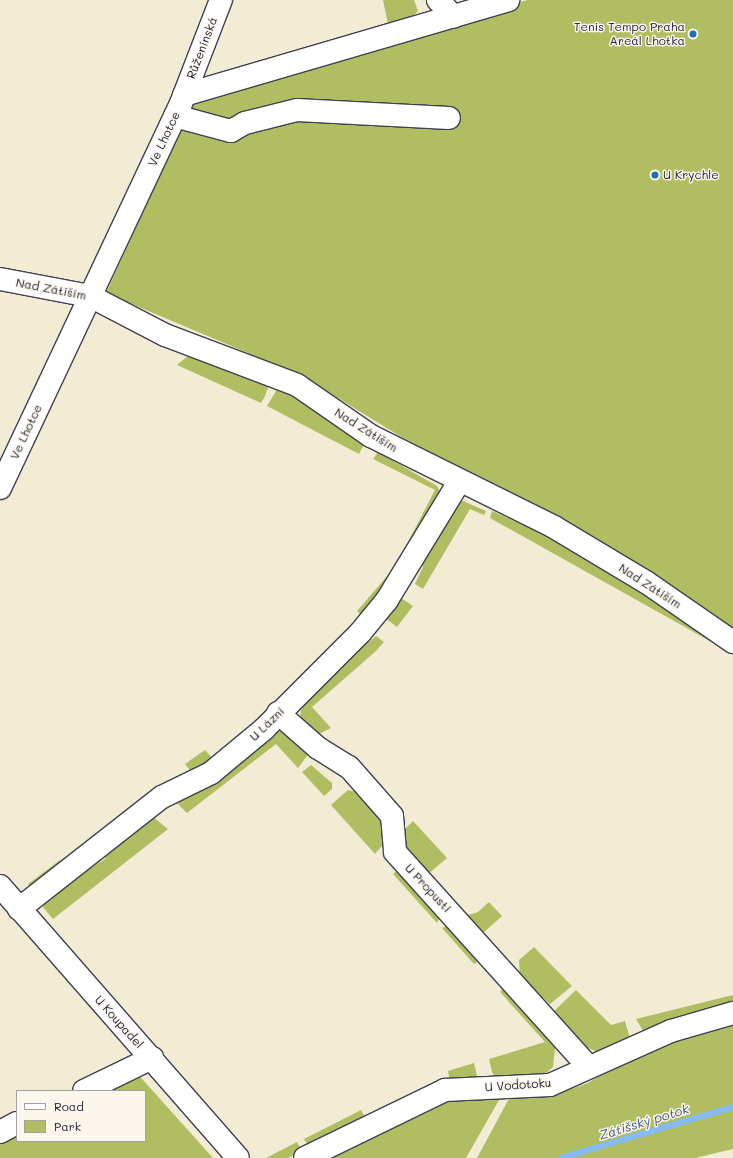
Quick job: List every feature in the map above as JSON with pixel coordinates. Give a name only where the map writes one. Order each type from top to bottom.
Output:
[{"type":"street","name":"Růženínská","points":[[184,95],[221,0]]},
{"type":"street","points":[[438,0],[454,16]]},
{"type":"street","points":[[184,95],[508,0]]},
{"type":"street","name":"Ve Lhotce","points":[[0,488],[184,95]]},
{"type":"street","points":[[175,116],[231,131],[245,123],[297,110],[449,118]]},
{"type":"street","name":"Nad Zátiším","points":[[0,279],[90,296],[165,335],[297,384],[371,436],[460,482],[554,527],[646,582],[733,642]]},
{"type":"street","name":"U Lázní","points":[[19,909],[162,797],[211,774],[278,713],[360,633],[386,600],[460,482]]},
{"type":"street","name":"U Propusti","points":[[278,713],[318,748],[349,767],[392,816],[395,852],[588,1066]]},
{"type":"street","name":"U Koupadel","points":[[0,886],[238,1158]]},
{"type":"street","name":"U Vodotoku","points":[[305,1158],[445,1090],[550,1085],[588,1066],[671,1031],[733,1013]]},
{"type":"street","points":[[86,1090],[152,1058]]},
{"type":"street","points":[[0,1132],[16,1124]]},
{"type":"green space","points":[[383,0],[414,0],[418,11],[411,18],[388,24]]},
{"type":"green space","points":[[527,0],[733,0],[733,631],[555,516],[403,438],[302,376],[106,293],[194,101]]},
{"type":"green space","points":[[188,356],[269,385],[261,403],[177,365]]},
{"type":"green space","points":[[279,386],[365,442],[359,454],[267,406]]},
{"type":"green space","points":[[378,452],[437,486],[442,495],[396,576],[361,615],[357,611],[395,567],[435,490],[373,459]]},
{"type":"green space","points":[[463,501],[486,511],[484,515],[470,509],[423,589],[415,584],[423,567],[422,563],[458,502]]},
{"type":"green space","points":[[492,511],[561,542],[733,649],[733,654],[490,518]]},
{"type":"green space","points":[[401,598],[413,606],[397,627],[385,618],[397,599]]},
{"type":"green space","points":[[376,636],[384,642],[376,651],[312,707],[331,728],[317,735],[300,717],[302,704],[359,647],[362,648]]},
{"type":"green space","points":[[283,731],[310,752],[298,768],[276,744],[187,813],[174,800],[273,733]]},
{"type":"green space","points":[[205,750],[216,762],[192,773],[185,764]]},
{"type":"green space","points":[[311,765],[332,783],[332,789],[324,796],[302,772]]},
{"type":"green space","points":[[348,790],[357,792],[382,819],[385,831],[382,846],[375,854],[331,805]]},
{"type":"green space","points":[[153,817],[168,829],[53,919],[42,906],[86,867],[92,867],[105,859],[107,850]]},
{"type":"green space","points":[[413,821],[447,858],[427,875],[404,854],[403,831]]},
{"type":"green space","points":[[60,860],[65,867],[32,887],[28,884]]},
{"type":"green space","points":[[399,869],[440,917],[437,923],[393,874]]},
{"type":"green space","points":[[489,902],[502,916],[482,934],[465,916],[478,912]]},
{"type":"green space","points":[[451,924],[480,960],[474,964],[442,928]]},
{"type":"green space","points":[[534,947],[572,986],[550,1004],[520,977],[519,960]]},
{"type":"green space","points":[[503,988],[556,1039],[553,1067],[543,1076],[496,1079],[492,1072],[489,1059],[545,1042],[500,992]]},
{"type":"green space","points":[[576,990],[611,1025],[625,1021],[631,1042],[600,1053],[581,1045],[552,1013]]},
{"type":"green space","points":[[733,995],[733,1008],[645,1034],[636,1019]]},
{"type":"green space","points":[[733,1021],[733,1149],[695,1158],[477,1158],[512,1093],[568,1090],[588,1083],[641,1050]]},
{"type":"green space","points":[[474,1063],[478,1080],[450,1082],[448,1071]]},
{"type":"green space","points":[[135,1071],[213,1158],[0,1158],[0,1137],[16,1129],[16,1142],[146,1142],[146,1090],[97,1090]]},
{"type":"green space","points":[[503,1093],[466,1158],[321,1158],[393,1123],[398,1126],[428,1112],[427,1106],[448,1099]]},
{"type":"green space","points":[[361,1110],[366,1119],[328,1140],[323,1137],[307,1144],[304,1139]]},
{"type":"green space","points":[[297,1142],[302,1151],[288,1158],[266,1158]]},
{"type":"waterway","name":"Zátišský potok","points":[[561,1158],[733,1107]]},
{"type":"place","name":"Tenis Tempo Praha Areál Lhotka","points":[[693,34]]},
{"type":"place","name":"U Krychle","points":[[655,175]]}]
